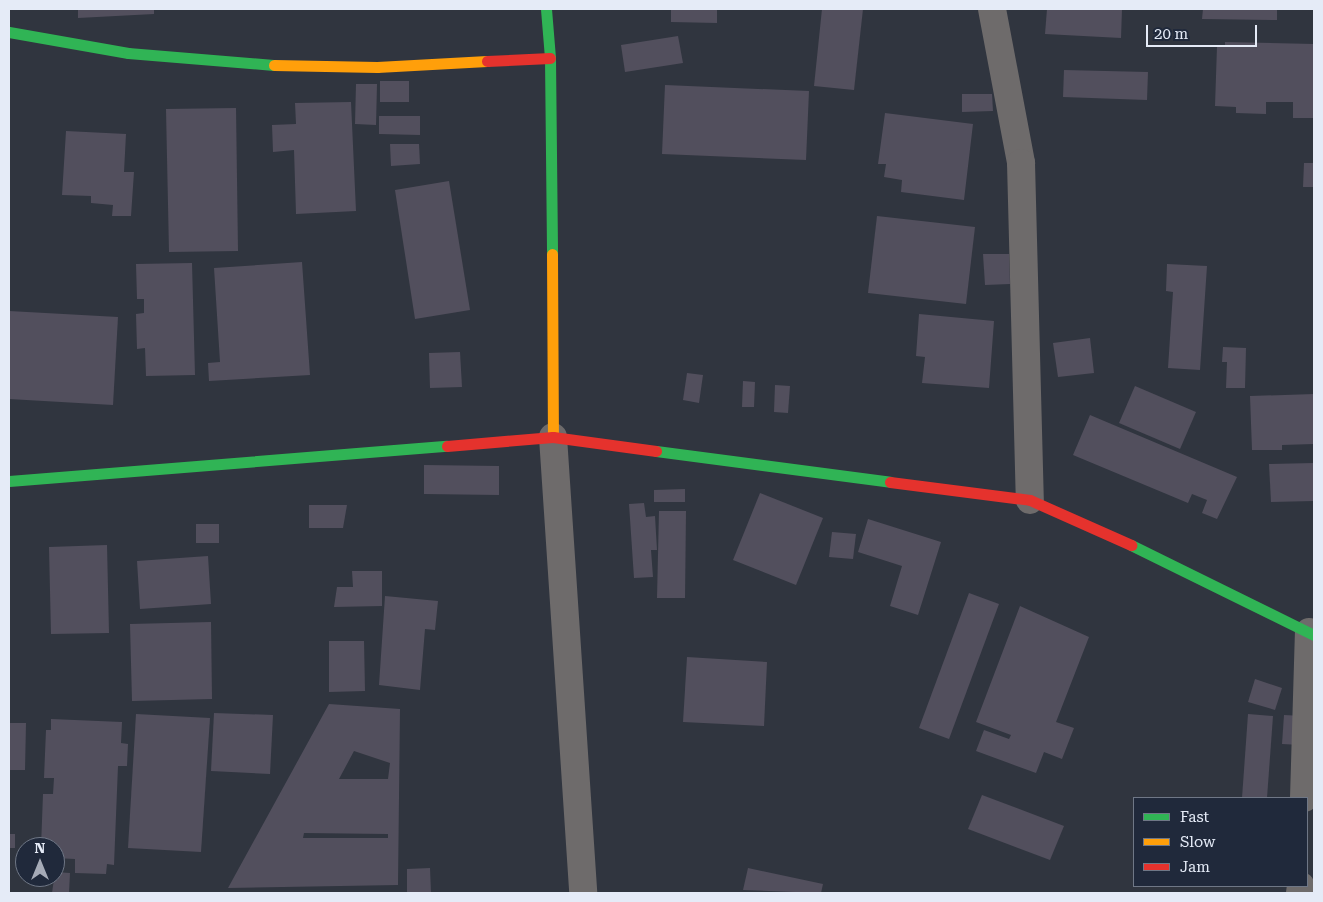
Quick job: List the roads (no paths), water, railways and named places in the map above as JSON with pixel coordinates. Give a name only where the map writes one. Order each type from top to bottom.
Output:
[{"type":"street","points":[[546,9],[550,58],[553,438],[583,893]]},
{"type":"street","points":[[992,9],[1021,163],[1030,500]]},
{"type":"street","points":[[9,32],[128,53],[259,65],[377,67],[550,58]]},
{"type":"street","points":[[9,481],[553,438],[1030,500],[1164,560],[1312,633],[1304,797]]}]
